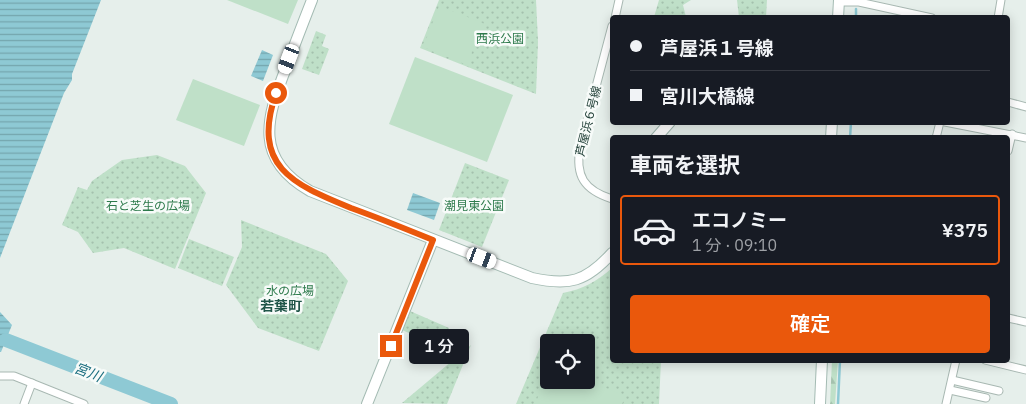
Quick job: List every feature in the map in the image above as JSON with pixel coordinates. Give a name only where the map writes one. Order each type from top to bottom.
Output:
[{"type":"street","points":[[312,0],[270,109],[268,132],[275,159],[283,171],[310,191],[532,278],[555,283],[584,277],[610,255]]},
{"type":"street","points":[[616,15],[619,0]]},
{"type":"street","points":[[998,15],[1001,0]]},
{"type":"street","points":[[838,15],[839,1],[859,2],[918,15]]},
{"type":"street","name":"芦屋浜６号線","points":[[610,34],[580,147],[578,167],[582,179],[590,188],[596,193],[610,198]]},
{"type":"street","points":[[1010,102],[1026,106]]},
{"type":"street","points":[[659,135],[667,125]]},
{"type":"street","points":[[976,125],[1026,138]]},
{"type":"street","points":[[1010,142],[1012,134]]},
{"type":"street","points":[[367,404],[433,240]]},
{"type":"street","points":[[1010,318],[1026,322]]},
{"type":"street","points":[[820,404],[822,363]]},
{"type":"street","points":[[946,404],[955,363]]},
{"type":"street","points":[[997,363],[1026,370]]},
{"type":"street","points":[[0,376],[14,376],[72,402],[84,404]]},
{"type":"street","points":[[952,380],[998,391]]},
{"type":"street","points":[[24,404],[32,383]]},
{"type":"street","points":[[950,390],[986,398]]},
{"type":"green space","points":[[227,0],[298,0],[288,24]]},
{"type":"green space","name":"西浜公園","points":[[439,0],[536,0],[538,42],[536,94],[420,48]]},
{"type":"green space","points":[[659,0],[691,0],[683,5],[686,15],[655,15]]},
{"type":"green space","points":[[737,0],[767,0],[766,15],[739,15]]},
{"type":"green space","points":[[439,6],[483,23],[467,65],[423,47]]},
{"type":"green space","points":[[316,31],[326,35],[322,46],[329,49],[319,75],[302,69]]},
{"type":"green space","points":[[415,57],[513,95],[487,162],[389,124]]},
{"type":"green space","points":[[193,79],[260,105],[244,146],[176,120]]},
{"type":"green space","name":"石と芝生の広場","points":[[157,155],[185,166],[206,193],[175,269],[124,248],[93,253],[78,232],[62,225],[78,187],[87,190],[92,181],[122,160]]},
{"type":"green space","name":"潮見東公園","points":[[465,163],[509,180],[482,247],[439,230]]},
{"type":"green space","name":"水の広場","points":[[241,220],[326,254],[348,281],[319,351],[258,328],[226,285],[242,247]]},
{"type":"green space","points":[[189,239],[234,257],[222,286],[178,268]]},
{"type":"green space","points":[[610,270],[610,363],[661,363],[659,404],[516,404],[540,347],[540,389],[595,389],[595,334],[546,334],[563,293],[583,287]]},
{"type":"green space","points":[[410,311],[449,328],[446,337],[434,344],[402,330]]},
{"type":"green space","points":[[471,345],[447,404],[402,403]]},
{"type":"green space","points":[[832,363],[838,363],[835,404],[830,404]]},
{"type":"green space","points":[[595,384],[626,396],[622,404],[535,404],[541,389],[595,389]]},
{"type":"water","points":[[0,0],[101,0],[72,74],[72,80],[64,93],[0,258]]},
{"type":"water","points":[[262,50],[273,55],[263,81],[251,76]]},
{"type":"water","points":[[413,193],[440,203],[434,220],[407,210]]},
{"type":"water","points":[[0,312],[12,325],[1,352],[0,352]]},
{"type":"waterway","points":[[856,9],[856,15]]},
{"type":"waterway","points":[[850,135],[851,125]]},
{"type":"waterway","name":"宮川","points":[[6,340],[171,404]]},
{"type":"waterway","points":[[838,404],[840,363]]},
{"type":"district","name":"若葉町","points":[[281,306]]},
{"type":"route","points":[[276,93],[270,109],[268,132],[270,146],[275,159],[283,171],[310,191],[433,240],[391,346]]}]
